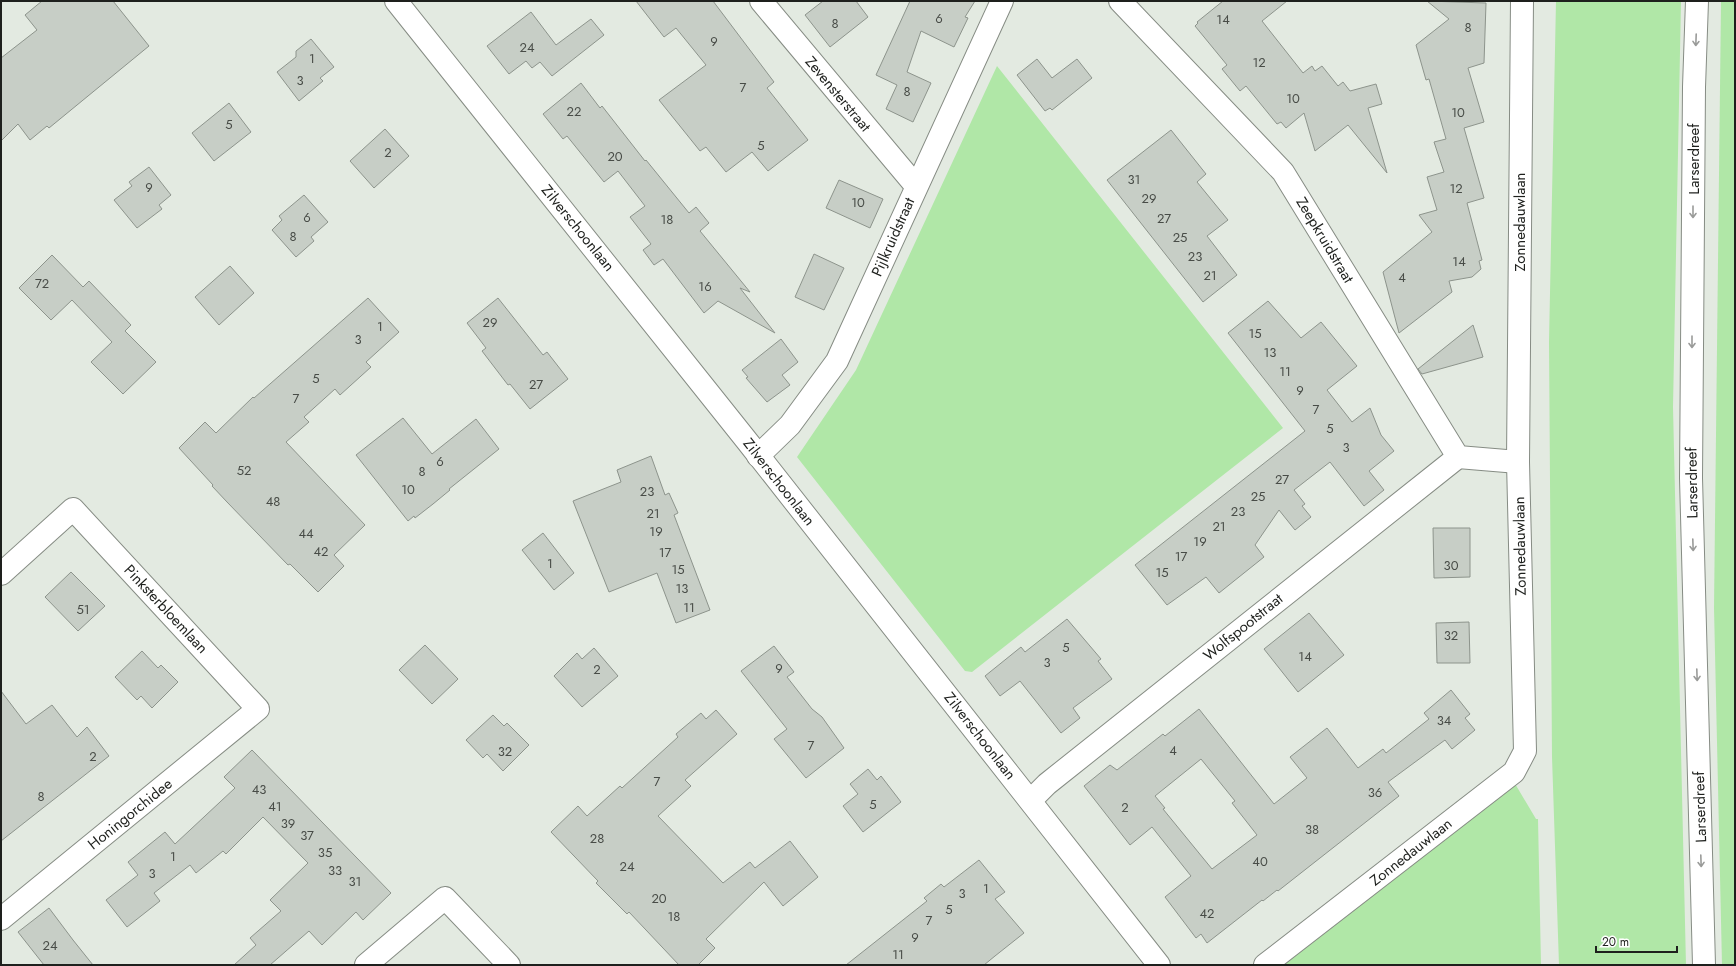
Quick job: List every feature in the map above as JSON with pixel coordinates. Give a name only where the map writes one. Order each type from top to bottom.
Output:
[{"type":"street","name":"Zilverschoonlaan","points":[[396,1],[747,441],[1031,800],[1159,965]]},
{"type":"street","name":"Zevensterstraat","points":[[761,1],[916,186]]},
{"type":"street","name":"Pijlkruidstraat","points":[[758,456],[790,425],[837,361],[1002,1]]},
{"type":"street","name":"Zeepkruidstraat","points":[[1120,1],[1283,172],[1458,457]]},
{"type":"street","name":"Zonnedauwlaan","points":[[1265,965],[1514,772],[1525,751],[1518,462],[1522,1]]},
{"type":"street","name":"Larserdreef","points":[[1697,1],[1694,87],[1691,478],[1704,965]]},
{"type":"street","points":[[1458,457],[1518,462]]},
{"type":"street","name":"Wolfspootstraat","points":[[1031,800],[1047,784],[1458,457]]},
{"type":"street","name":"Pinksterbloemlaan","points":[[1,574],[73,509],[258,709]]},
{"type":"street","name":"Honingorchidee","points":[[1,919],[258,709]]},
{"type":"street","points":[[366,965],[445,898],[509,965]]},
{"type":"green space","points":[[1556,1],[1681,1],[1673,407],[1686,965],[1559,965],[1552,757],[1549,342]]},
{"type":"green space","points":[[1721,1],[1735,1],[1735,965],[1722,965],[1714,608]]},
{"type":"green space","points":[[997,66],[1283,428],[972,672],[965,671],[797,457],[856,370]]},
{"type":"green space","points":[[1514,782],[1536,819],[1538,819],[1541,965],[1282,965]]},
{"type":"building","points":[[42,1],[113,1],[149,46],[49,128],[47,126],[30,140],[18,124],[1,141],[1,58],[37,30],[25,15]]},
{"type":"building","points":[[636,1],[713,1],[774,82],[767,88],[808,140],[768,171],[752,152],[726,172],[706,147],[700,151],[659,100],[706,65],[676,28],[664,37]]},
{"type":"building","points":[[823,1],[856,1],[868,17],[830,47],[805,15]]},
{"type":"building","points":[[910,1],[975,1],[965,17],[968,18],[954,47],[921,31],[907,72],[931,83],[913,122],[886,109],[897,85],[876,75]]},
{"type":"building","points":[[1223,1],[1287,1],[1262,21],[1303,73],[1312,66],[1315,71],[1322,66],[1338,86],[1343,82],[1350,91],[1376,84],[1382,104],[1368,108],[1387,173],[1348,125],[1315,151],[1304,113],[1286,128],[1281,122],[1277,124],[1246,86],[1240,91],[1222,69],[1227,65],[1195,26],[1198,23],[1197,22]]},
{"type":"building","points":[[1427,1],[1486,3],[1484,63],[1468,68],[1484,122],[1464,128],[1484,198],[1467,203],[1482,260],[1479,261],[1481,269],[1472,277],[1449,281],[1452,292],[1399,333],[1383,272],[1432,232],[1419,215],[1437,210],[1427,177],[1444,172],[1434,142],[1446,139],[1429,79],[1426,80],[1416,45],[1449,19]]},
{"type":"building","points":[[531,12],[556,45],[591,19],[604,35],[552,76],[540,62],[532,68],[526,61],[509,74],[487,46]]},
{"type":"building","points":[[311,39],[334,67],[320,78],[323,81],[299,101],[277,72],[296,57],[296,51]]},
{"type":"building","points":[[1037,59],[1052,78],[1077,59],[1092,78],[1052,110],[1050,108],[1045,111],[1017,75]]},
{"type":"building","points":[[581,83],[600,108],[602,106],[645,161],[646,160],[689,213],[696,207],[709,223],[700,231],[750,292],[740,288],[775,333],[718,301],[704,313],[663,259],[654,265],[643,250],[651,244],[630,217],[645,206],[618,171],[604,182],[567,136],[563,139],[543,114]]},
{"type":"building","points":[[229,103],[251,132],[214,161],[192,133]]},
{"type":"building","points":[[385,129],[409,156],[374,188],[350,161]]},
{"type":"building","points":[[1171,130],[1206,174],[1197,182],[1228,220],[1207,236],[1237,275],[1203,302],[1107,180]]},
{"type":"building","points":[[149,167],[171,195],[159,205],[162,209],[137,228],[114,200],[132,186],[129,182]]},
{"type":"building","points":[[839,180],[883,199],[870,228],[826,208]]},
{"type":"building","points":[[304,195],[328,222],[311,237],[314,241],[296,257],[272,230],[282,220],[279,216]]},
{"type":"building","points":[[814,254],[844,268],[824,310],[795,297]]},
{"type":"building","points":[[52,255],[83,287],[89,281],[131,325],[125,331],[156,362],[123,394],[91,362],[112,342],[72,300],[51,320],[19,288]]},
{"type":"building","points":[[230,266],[254,293],[219,325],[195,297]]},
{"type":"building","points":[[368,298],[399,332],[366,362],[371,367],[340,395],[335,389],[304,417],[309,422],[286,442],[365,525],[334,555],[344,566],[318,592],[290,564],[288,565],[227,502],[179,448],[205,422],[216,433],[253,397],[254,398]]},
{"type":"building","points":[[498,298],[543,355],[547,352],[568,379],[530,409],[510,384],[508,385],[482,351],[486,348],[467,323]]},
{"type":"building","points":[[1268,301],[1301,338],[1321,322],[1357,366],[1327,390],[1352,422],[1370,408],[1381,435],[1394,451],[1369,471],[1384,490],[1364,506],[1330,462],[1294,490],[1305,504],[1302,506],[1311,517],[1295,530],[1279,510],[1255,545],[1264,557],[1219,593],[1206,577],[1167,605],[1135,565],[1305,431],[1228,333]]},
{"type":"building","points":[[1473,325],[1483,357],[1422,374],[1418,369]]},
{"type":"building","points":[[781,339],[798,362],[782,375],[790,385],[767,402],[746,378],[748,377],[742,370]]},
{"type":"building","points":[[403,418],[432,454],[476,419],[499,449],[449,489],[450,490],[433,504],[415,518],[414,516],[408,521],[356,455]]},
{"type":"building","points":[[651,456],[665,495],[669,493],[678,513],[674,515],[710,610],[676,623],[657,573],[609,592],[573,501],[621,482],[617,470]]},
{"type":"building","points":[[1433,528],[1470,528],[1470,577],[1434,578]]},
{"type":"building","points":[[543,533],[574,573],[554,590],[522,550]]},
{"type":"building","points":[[71,572],[105,606],[78,631],[45,597]]},
{"type":"building","points":[[1309,613],[1344,655],[1298,692],[1264,649]]},
{"type":"building","points":[[1067,619],[1101,659],[1098,661],[1112,679],[1073,708],[1080,718],[1061,733],[1020,681],[1000,696],[985,676],[1021,647],[1025,652]]},
{"type":"building","points":[[1469,622],[1470,663],[1437,663],[1436,623]]},
{"type":"building","points":[[425,645],[458,679],[432,704],[399,670]]},
{"type":"building","points":[[774,646],[794,672],[787,677],[812,709],[822,717],[844,748],[806,778],[774,739],[787,729],[741,671]]},
{"type":"building","points":[[594,648],[618,676],[582,707],[554,676],[577,653],[582,659]]},
{"type":"building","points":[[142,651],[158,668],[161,665],[178,682],[152,708],[141,696],[137,700],[115,677]]},
{"type":"building","points":[[1451,690],[1470,714],[1465,718],[1475,730],[1452,749],[1445,740],[1388,782],[1399,796],[1278,891],[1277,890],[1263,901],[1262,900],[1207,943],[1201,934],[1196,938],[1165,897],[1191,876],[1152,827],[1130,845],[1084,786],[1110,765],[1117,770],[1163,734],[1165,736],[1199,709],[1274,804],[1307,778],[1290,757],[1327,728],[1358,768],[1383,749],[1386,753],[1429,719],[1424,713]],"holes":[[[1201,759],[1235,801],[1232,803],[1257,835],[1212,869],[1163,809],[1165,808],[1155,796]]]},
{"type":"building","points":[[1,691],[26,724],[52,705],[77,737],[87,727],[109,756],[1,841]]},
{"type":"building","points":[[716,710],[737,734],[685,780],[691,786],[658,816],[723,883],[750,862],[755,868],[790,841],[818,877],[783,906],[764,882],[706,939],[715,948],[698,965],[679,965],[629,912],[627,914],[596,883],[598,881],[551,832],[578,806],[587,816],[620,786],[622,788],[678,737],[676,734],[701,713],[706,719]]},
{"type":"building","points":[[493,715],[504,726],[507,723],[529,745],[503,771],[487,754],[483,758],[466,740]]},
{"type":"building","points":[[252,750],[391,893],[363,920],[356,912],[322,945],[309,931],[270,965],[234,965],[256,945],[250,938],[281,911],[270,900],[308,863],[263,817],[226,854],[223,851],[196,873],[190,865],[154,893],[160,901],[127,927],[106,900],[138,875],[128,862],[165,832],[175,844],[235,788],[224,777]]},
{"type":"building","points":[[868,769],[877,780],[881,776],[901,802],[863,832],[843,806],[858,794],[850,784]]},
{"type":"building","points":[[979,860],[1005,892],[995,899],[1024,933],[984,965],[846,965],[927,901],[924,898],[941,884],[944,887]]},
{"type":"building","points":[[49,908],[93,965],[44,965],[18,932]]}]
